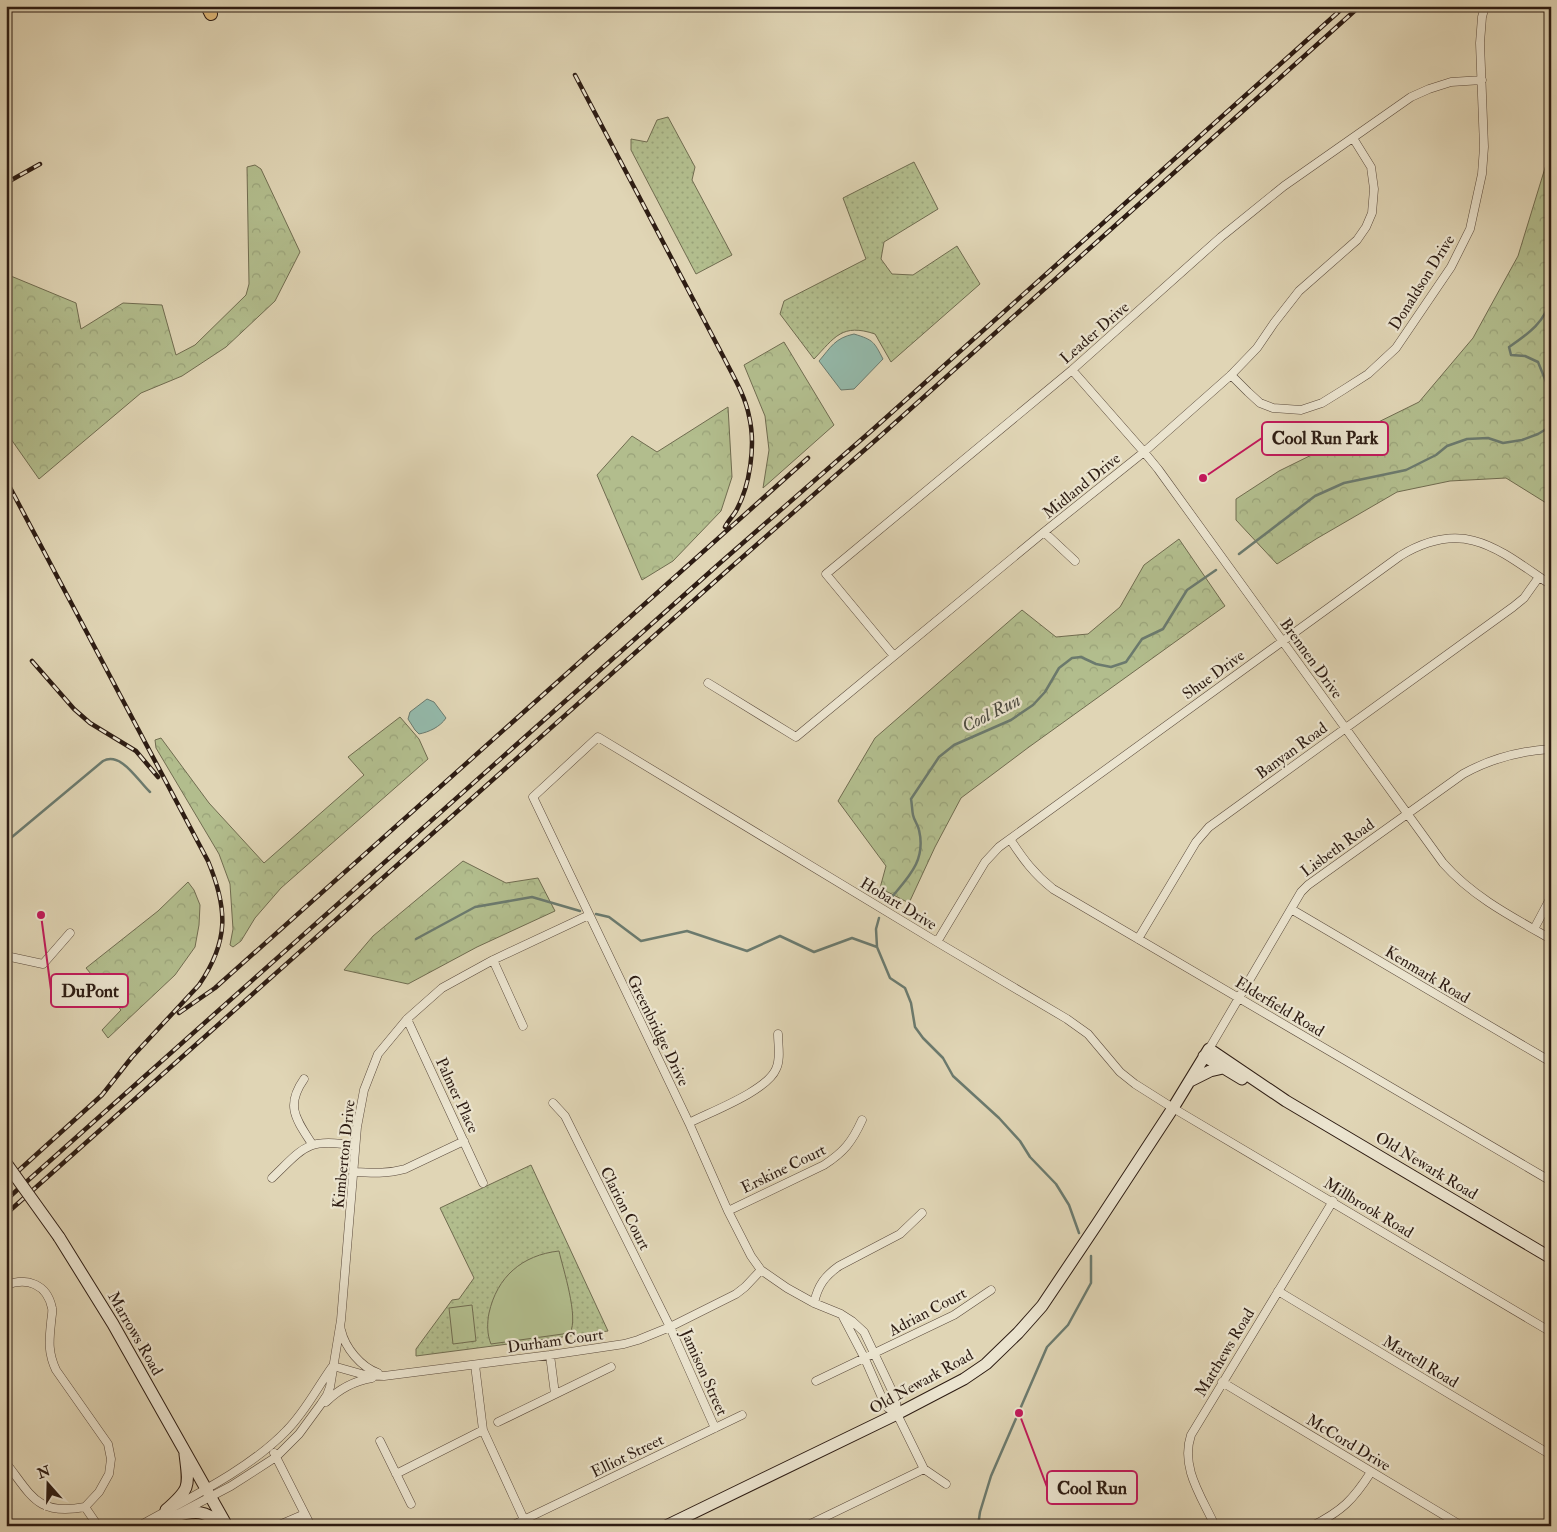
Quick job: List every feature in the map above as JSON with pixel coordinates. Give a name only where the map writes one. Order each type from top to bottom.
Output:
[{"type":"main road","points":[[207,6],[211,14],[214,6]]},
{"type":"street","name":"Donaldson Drive","points":[[1231,375],[1260,402],[1273,408],[1301,410],[1322,403],[1368,374],[1396,348],[1451,267],[1470,229],[1482,174],[1484,147],[1480,43],[1484,6]]},
{"type":"street","name":"Leader Drive","points":[[894,656],[826,574],[1072,370],[1221,237],[1284,186],[1411,97],[1430,88],[1451,82],[1482,80]]},
{"type":"street","name":"Midland Drive","points":[[708,683],[796,737],[1144,452],[1231,375],[1257,348],[1299,291],[1357,240],[1366,227],[1372,213],[1374,189],[1371,167],[1353,138]]},
{"type":"street","name":"Brennen Drive","points":[[1072,370],[1144,452],[1444,863],[1465,886],[1551,939]]},
{"type":"street","points":[[1044,532],[1075,561]]},
{"type":"street","name":"Shue Drive","points":[[937,942],[992,853],[1400,556],[1414,548],[1437,540],[1450,538],[1478,541],[1501,551],[1551,585]]},
{"type":"street","name":"Banyan Road","points":[[1138,938],[1196,842],[1209,827],[1513,607],[1524,598],[1539,577]]},
{"type":"street","name":"Greenbridge Drive","points":[[598,737],[533,797],[751,1256],[761,1270],[787,1288],[814,1303],[841,1314],[864,1332],[896,1399],[897,1414]]},
{"type":"street","name":"Hobart Drive","points":[[598,737],[1073,1023],[1088,1034],[1120,1072],[1173,1108]]},
{"type":"street","name":"Lisbeth Road","points":[[1207,1052],[1301,892],[1308,885],[1407,813],[1477,766],[1505,756],[1551,749]]},
{"type":"street","name":"Elderfield Road","points":[[1010,839],[1029,867],[1053,889],[1551,1181]]},
{"type":"street","points":[[1534,929],[1551,897]]},
{"type":"street","name":"Kenmark Road","points":[[1291,909],[1551,1062]]},
{"type":"street","name":"Kimberton Drive","points":[[209,1492],[231,1486],[276,1457],[299,1434],[327,1395],[340,1326],[359,1111],[364,1090],[378,1054],[407,1019],[442,988],[493,960],[589,914]]},
{"type":"street","points":[[6,956],[43,964],[70,933]]},
{"type":"street","points":[[493,960],[523,1026]]},
{"type":"street","name":"Palmer Place","points":[[407,1019],[483,1183]]},
{"type":"street","points":[[689,1123],[754,1091],[764,1084],[776,1069],[779,1059],[778,1034]]},
{"type":"street","name":"Old Newark Road","points":[[1207,1052],[1223,1068],[1286,1101]]},
{"type":"street","name":"Old Newark Road","points":[[666,1526],[897,1414],[964,1379],[986,1364],[1042,1306],[1173,1108],[1207,1052]]},
{"type":"street","name":"Old Newark Road","points":[[1207,1052],[1551,1258]]},
{"type":"street","points":[[1190,1081],[1210,1071],[1223,1068]]},
{"type":"street","points":[[304,1079],[294,1095],[294,1110],[296,1117],[312,1144]]},
{"type":"street","name":"Clarion Court","points":[[553,1103],[565,1116],[670,1327]]},
{"type":"street","name":"Millbrook Road","points":[[1173,1108],[1551,1332]]},
{"type":"street","name":"Erskine Court","points":[[728,1211],[824,1165],[838,1156],[846,1149],[862,1120]]},
{"type":"street","points":[[353,1172],[379,1173],[405,1169],[464,1141]]},
{"type":"street","points":[[272,1178],[296,1155],[312,1144],[338,1142],[355,1146]]},
{"type":"street","name":"Marrows Road","points":[[6,1163],[58,1237],[113,1324],[227,1526]]},
{"type":"street","name":"Matthews Road","points":[[1216,1526],[1191,1474],[1187,1459],[1188,1444],[1194,1428],[1332,1201]]},
{"type":"street","points":[[814,1303],[817,1291],[832,1271],[900,1234],[922,1213]]},
{"type":"street","name":"Durham Court","points":[[333,1366],[365,1375],[384,1376],[550,1356],[624,1344],[670,1327],[736,1294],[761,1270]]},
{"type":"street","points":[[6,1285],[14,1281],[24,1280],[36,1284],[47,1295],[52,1308],[49,1341],[50,1357],[56,1370],[108,1444],[111,1459],[109,1474],[99,1492],[85,1507],[72,1509],[55,1509],[36,1502],[6,1463]]},
{"type":"street","name":"Adrian Court","points":[[816,1381],[954,1316],[992,1290]]},
{"type":"street","name":"Martell Road","points":[[1278,1291],[1551,1455]]},
{"type":"street","points":[[841,1314],[888,1408],[897,1414],[924,1469],[946,1484]]},
{"type":"street","points":[[340,1326],[343,1337],[366,1368],[384,1376]]},
{"type":"street","name":"Jamison Street","points":[[670,1327],[715,1428]]},
{"type":"street","points":[[550,1356],[555,1394]]},
{"type":"street","points":[[475,1365],[483,1430],[525,1523]]},
{"type":"street","name":"Kimberton Drive","points":[[209,1492],[229,1475],[270,1447],[289,1428],[333,1366]]},
{"type":"street","points":[[498,1422],[611,1367]]},
{"type":"street","points":[[317,1411],[340,1389],[365,1379],[384,1376]]},
{"type":"street","name":"McCord Drive","points":[[1222,1382],[1462,1526]]},
{"type":"street","name":"Elliot Street","points":[[511,1526],[525,1523],[742,1415]]},
{"type":"street","points":[[396,1474],[483,1430]]},
{"type":"street","points":[[380,1441],[411,1504]]},
{"type":"street","points":[[270,1447],[311,1526]]},
{"type":"street","points":[[155,1526],[168,1514],[188,1486],[185,1450]]},
{"type":"street","points":[[811,1525],[924,1469]]},
{"type":"street","points":[[1312,1526],[1345,1506],[1358,1492],[1371,1472]]},
{"type":"street","points":[[139,1526],[168,1514],[209,1492]]},
{"type":"street","points":[[85,1507],[98,1526]]},
{"type":"street","points":[[168,1514],[198,1511],[206,1513],[227,1526]]},
{"type":"street","points":[[277,1526],[305,1514]]},
{"type":"green space","points":[[668,117],[695,167],[692,180],[732,255],[696,274],[631,150],[631,139],[647,142],[657,120]]},
{"type":"green space","points":[[1551,130],[1551,506],[1506,478],[1450,481],[1397,492],[1277,564],[1236,520],[1236,499],[1279,471],[1419,402],[1473,338],[1518,256],[1549,155]]},
{"type":"green space","points":[[914,162],[938,209],[884,242],[881,259],[892,274],[913,275],[957,246],[980,284],[891,362],[875,334],[854,330],[840,334],[814,359],[780,314],[784,301],[866,259],[843,198]]},
{"type":"green space","points":[[255,165],[261,169],[300,252],[275,301],[226,347],[182,376],[141,393],[39,479],[6,432],[6,274],[76,303],[81,329],[123,303],[162,305],[176,355],[195,345],[246,295],[249,284],[247,167]]},
{"type":"green space","points":[[784,342],[834,425],[763,488],[769,450],[765,416],[744,365]]},
{"type":"green space","points":[[728,407],[732,477],[721,511],[673,561],[642,580],[597,475],[632,436],[657,452]]},
{"type":"green space","points":[[1179,539],[1225,606],[961,798],[935,847],[909,903],[880,888],[886,866],[838,801],[875,738],[1022,610],[1056,637],[1088,634],[1120,607],[1144,565]]},
{"type":"green space","points":[[400,717],[419,739],[428,759],[281,888],[255,918],[241,941],[233,947],[230,945],[233,929],[230,884],[219,854],[156,748],[155,740],[161,738],[209,803],[264,863],[364,775],[348,757]]},
{"type":"green space","points":[[463,861],[506,883],[538,878],[555,911],[477,947],[408,984],[344,970],[373,936]]},
{"type":"green space","points":[[188,882],[194,890],[200,905],[195,947],[175,975],[108,1038],[102,1030],[121,1010],[86,968],[158,911]]},
{"type":"green space","points":[[531,1165],[608,1331],[416,1356],[416,1349],[452,1300],[459,1299],[474,1278],[440,1208]]},
{"type":"green space","points":[[559,1251],[572,1305],[573,1316],[570,1333],[491,1344],[488,1329],[489,1313],[498,1289],[505,1279],[513,1270],[534,1257]]},
{"type":"green space","points":[[472,1305],[476,1341],[453,1344],[449,1308]]},
{"type":"shaded area","points":[[854,334],[873,342],[883,359],[854,389],[841,390],[819,361],[830,347],[842,338]]},
{"type":"shaded area","points":[[427,699],[434,702],[446,718],[434,729],[419,734],[408,719],[410,712]]},
{"type":"waterway","name":"Cool Run","points":[[1551,297],[1549,306],[1541,320],[1509,347],[1511,355],[1525,356],[1538,362],[1551,394]]},
{"type":"waterway","name":"Cool Run","points":[[1239,554],[1315,496],[1344,483],[1406,470],[1436,455],[1447,446],[1467,439],[1488,438],[1503,443],[1522,440],[1538,434],[1548,428],[1551,423]]},
{"type":"waterway","name":"Cool Run","points":[[887,903],[917,862],[921,842],[913,815],[911,799],[939,757],[954,745],[1011,720],[1033,705],[1045,692],[1059,668],[1072,658],[1081,657],[1096,664],[1111,667],[1126,662],[1142,639],[1163,629],[1187,590],[1216,570]]},
{"type":"waterway","points":[[6,842],[103,761],[110,759],[123,764],[150,792]]},
{"type":"waterway","points":[[416,939],[475,907],[532,897],[580,911]]},
{"type":"waterway","points":[[596,914],[609,917],[641,941],[687,931],[747,951],[780,936],[814,952],[852,938],[877,947]]},
{"type":"waterway","name":"Cool Run","points":[[879,918],[876,929],[877,947],[890,978],[905,988],[911,1003],[915,1027],[943,1058],[953,1076],[999,1118],[1020,1141],[1030,1157],[1056,1184],[1069,1205],[1079,1233]]},
{"type":"waterway","name":"Cool Run","points":[[978,1526],[980,1512],[991,1476],[1047,1347],[1068,1325],[1091,1283],[1091,1256]]},
{"type":"railway","points":[[6,1200],[720,563],[870,432],[1345,6]]},
{"type":"railway","points":[[6,1214],[877,439],[1360,6]]},
{"type":"railway","points":[[575,75],[745,401],[752,440],[748,478],[741,501],[725,527]]},
{"type":"railway","points":[[6,183],[40,164]]},
{"type":"railway","points":[[179,1013],[215,988],[808,458]]},
{"type":"railway","points":[[6,480],[208,861],[215,878],[222,910],[220,939],[216,954],[199,985],[132,1057],[102,1095],[6,1182]]},
{"type":"railway","points":[[32,661],[74,709],[90,723],[136,751],[158,777]]},
{"type":"place","name":"Cool Run Park","points":[[1203,478]]},
{"type":"place","name":"DuPont","points":[[41,915]]},
{"type":"place","name":"Cool Run","points":[[1019,1413]]}]
